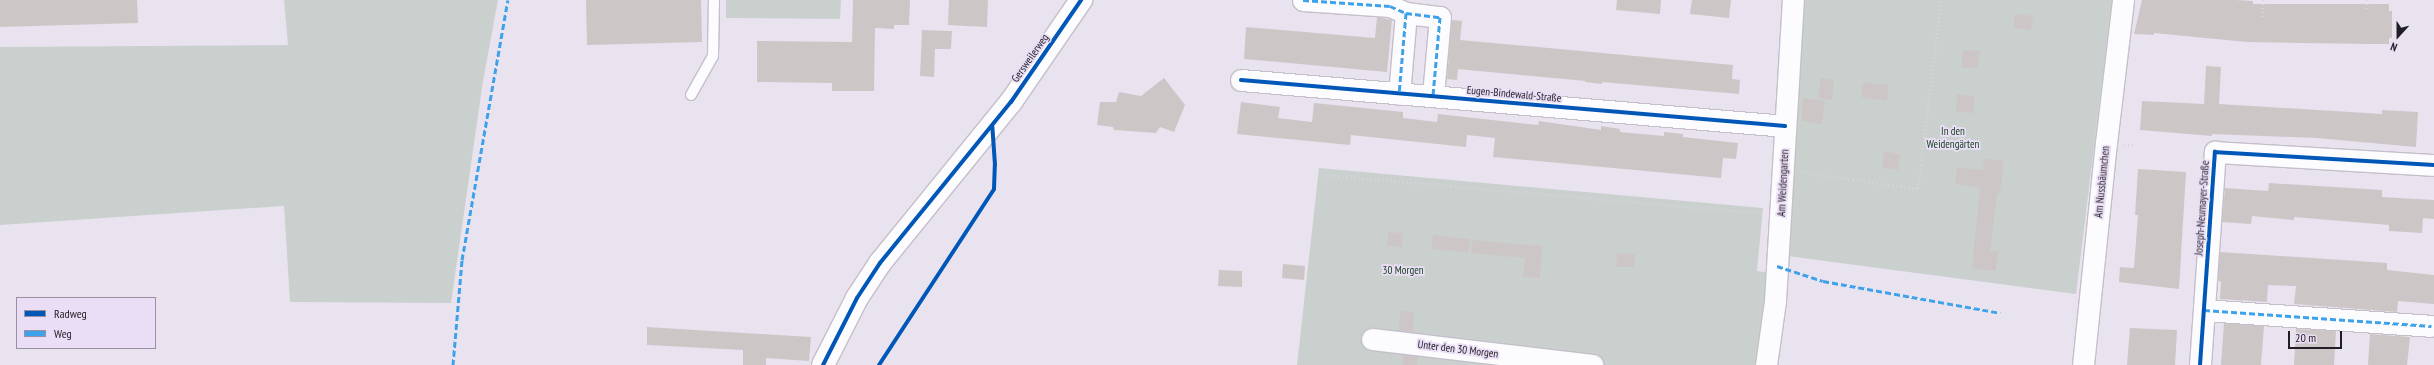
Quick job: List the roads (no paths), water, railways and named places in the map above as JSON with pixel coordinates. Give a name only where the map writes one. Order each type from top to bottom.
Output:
[{"type":"street","name":"Gersweilerweg","points":[[824,365],[857,298],[880,263],[992,126],[1081,0]]},
{"type":"street","points":[[1303,0],[1390,6],[1406,14],[1440,17],[1434,96]]},
{"type":"street","name":"Am Weidengarten","points":[[1766,365],[1775,301],[1793,0]]},
{"type":"street","name":"Am Nussbäumchen","points":[[2084,365],[2106,143],[2123,0]]},
{"type":"street","points":[[1399,94],[1406,14]]},
{"type":"street","name":"Eugen-Bindewald-Straße","points":[[1241,80],[1786,126]]},
{"type":"street","name":"Joseph-Neumayer-Straße","points":[[2200,365],[2215,152],[2434,165]]},
{"type":"street","points":[[2204,310],[2431,326]]},
{"type":"street","name":"Unter den 30 Morgen","points":[[1372,339],[1592,365]]},
{"type":"lane","points":[[691,95],[713,56],[714,0]]},
{"type":"park label","name":"In den Weidengärten","points":[[1953,138]]},
{"type":"park label","name":"30 Morgen","points":[[1403,270]]}]
